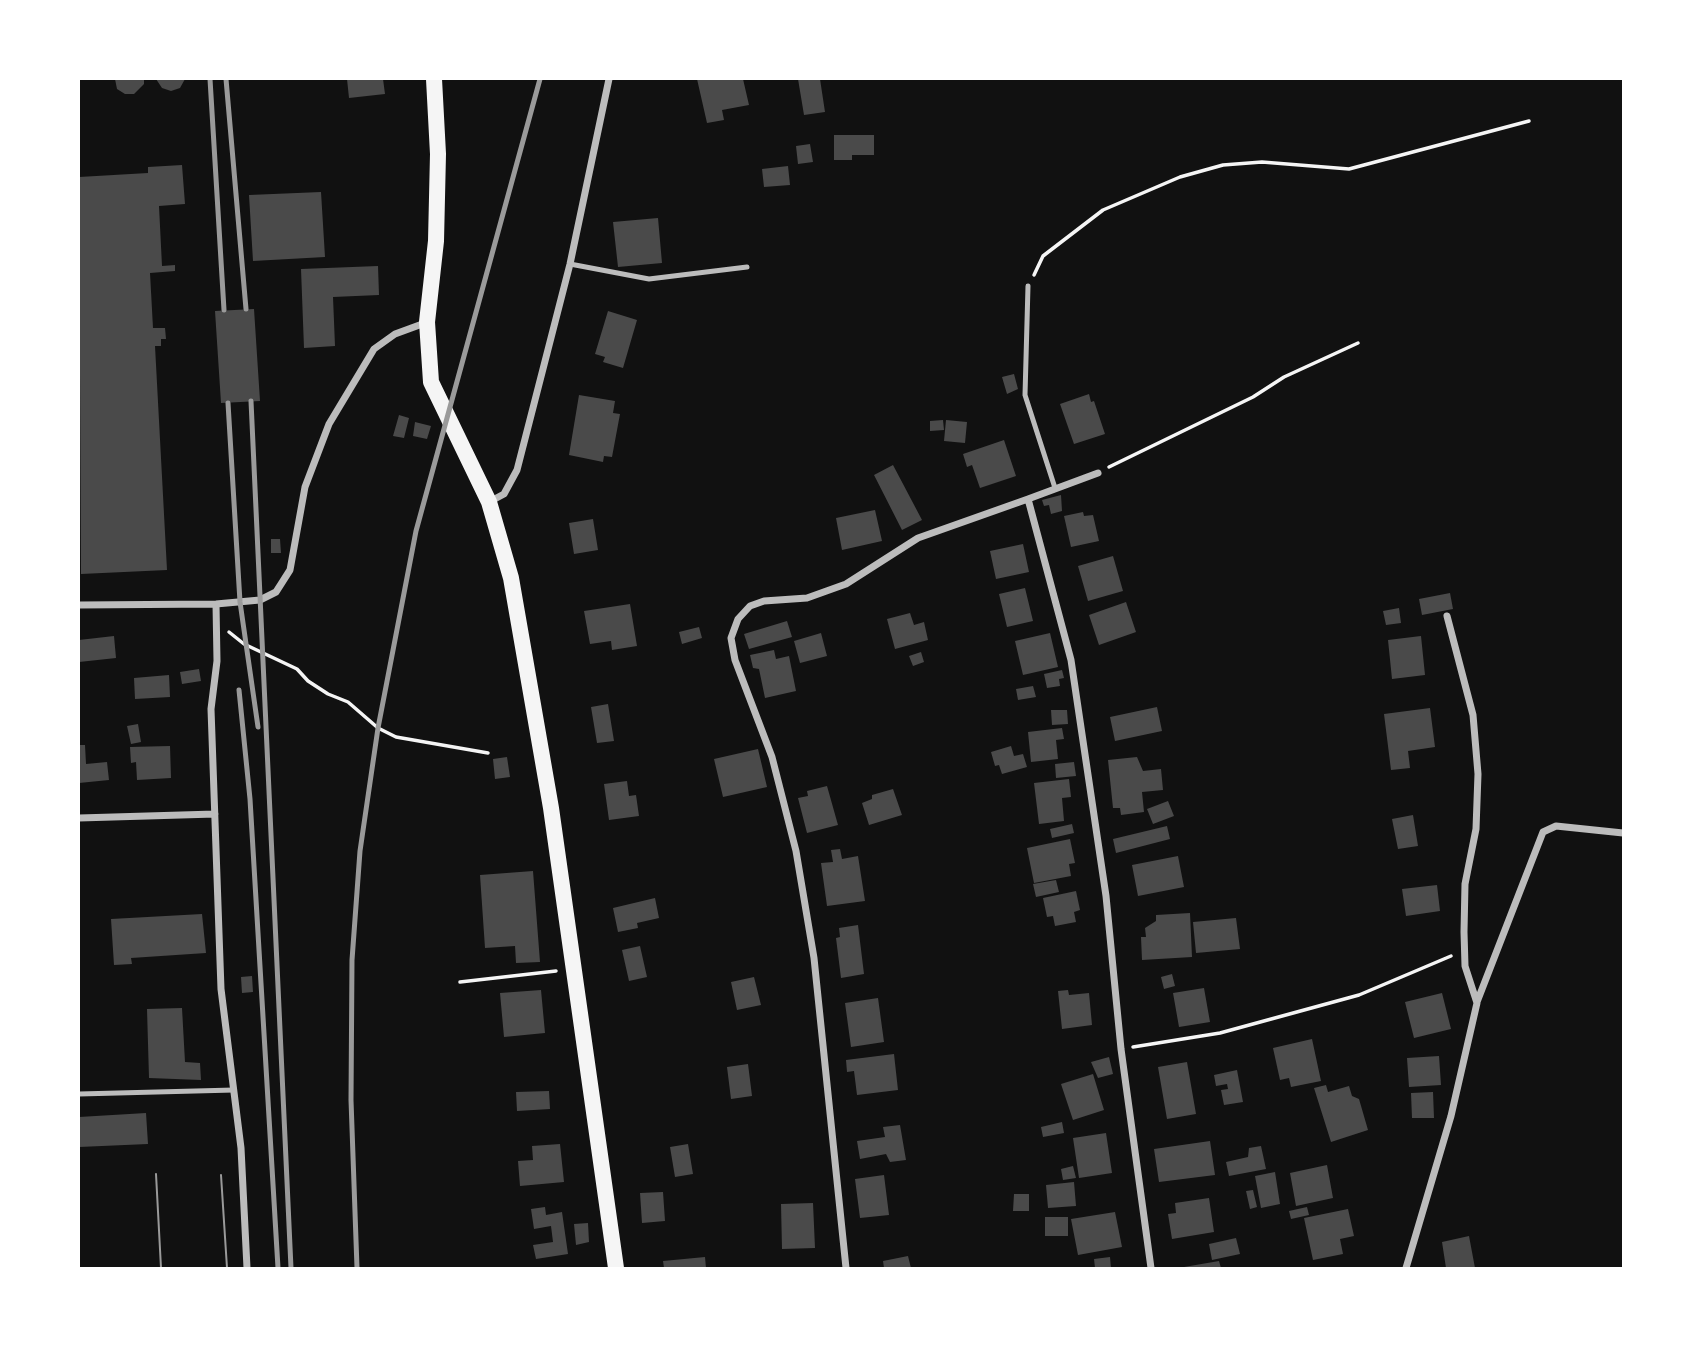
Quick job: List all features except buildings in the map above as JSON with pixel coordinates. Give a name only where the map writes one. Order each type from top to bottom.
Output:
[{"type":"main road","points":[[435,79],[436,213],[427,323],[430,382],[489,502],[502,542],[521,624],[617,1268]]},
{"type":"street","points":[[489,502],[504,494],[517,470],[570,264],[609,79]]},
{"type":"street","points":[[79,605],[216,604],[260,600],[282,586],[293,560],[309,475],[329,424],[374,349],[395,334],[427,323]]},
{"type":"street","points":[[846,1268],[814,958],[796,851],[772,757],[735,660],[732,638],[738,619],[751,607],[764,601],[807,598],[846,584],[918,538],[1098,473]]},
{"type":"street","points":[[1028,499],[1071,660],[1106,896],[1121,1049],[1151,1268]]},
{"type":"street","points":[[216,604],[217,662],[211,709],[221,989],[241,1148],[247,1268]]},
{"type":"street","points":[[1447,616],[1472,715],[1478,774],[1476,829],[1465,884],[1464,952],[1477,1003]]},
{"type":"street","points":[[79,818],[215,814]]},
{"type":"street","points":[[1406,1268],[1451,1116],[1477,1003],[1543,832],[1556,826],[1623,833]]},
{"type":"lane","points":[[570,264],[649,279],[747,267]]},
{"type":"lane","points":[[1028,286],[1025,396],[1055,488]]},
{"type":"lane","points":[[79,1094],[234,1090]]},
{"type":"path","points":[[1028,286],[1044,256],[1102,210],[1180,177],[1223,165],[1262,162],[1349,169],[1529,121]]},
{"type":"path","points":[[1098,473],[1358,343]]},
{"type":"path","points":[[216,628],[297,669],[307,681],[348,702],[378,728],[396,737],[488,753]]},
{"type":"path","points":[[1121,1049],[1220,1032],[1347,999],[1464,952]]},
{"type":"path","points":[[460,982],[574,969]]},
{"type":"tram line","points":[[156,1174],[161,1268]]},
{"type":"tram line","points":[[221,1175],[227,1268]]},
{"type":"railway","points":[[210,79],[224,310]]},
{"type":"railway","points":[[226,79],[246,309]]},
{"type":"railway","points":[[357,1268],[351,1100],[352,960],[360,851],[378,728],[416,531],[540,79]]},
{"type":"railway","points":[[251,401],[291,1268]]},
{"type":"railway","points":[[228,403],[240,602],[258,727]]},
{"type":"railway","points":[[239,690],[250,799],[278,1268]]}]
